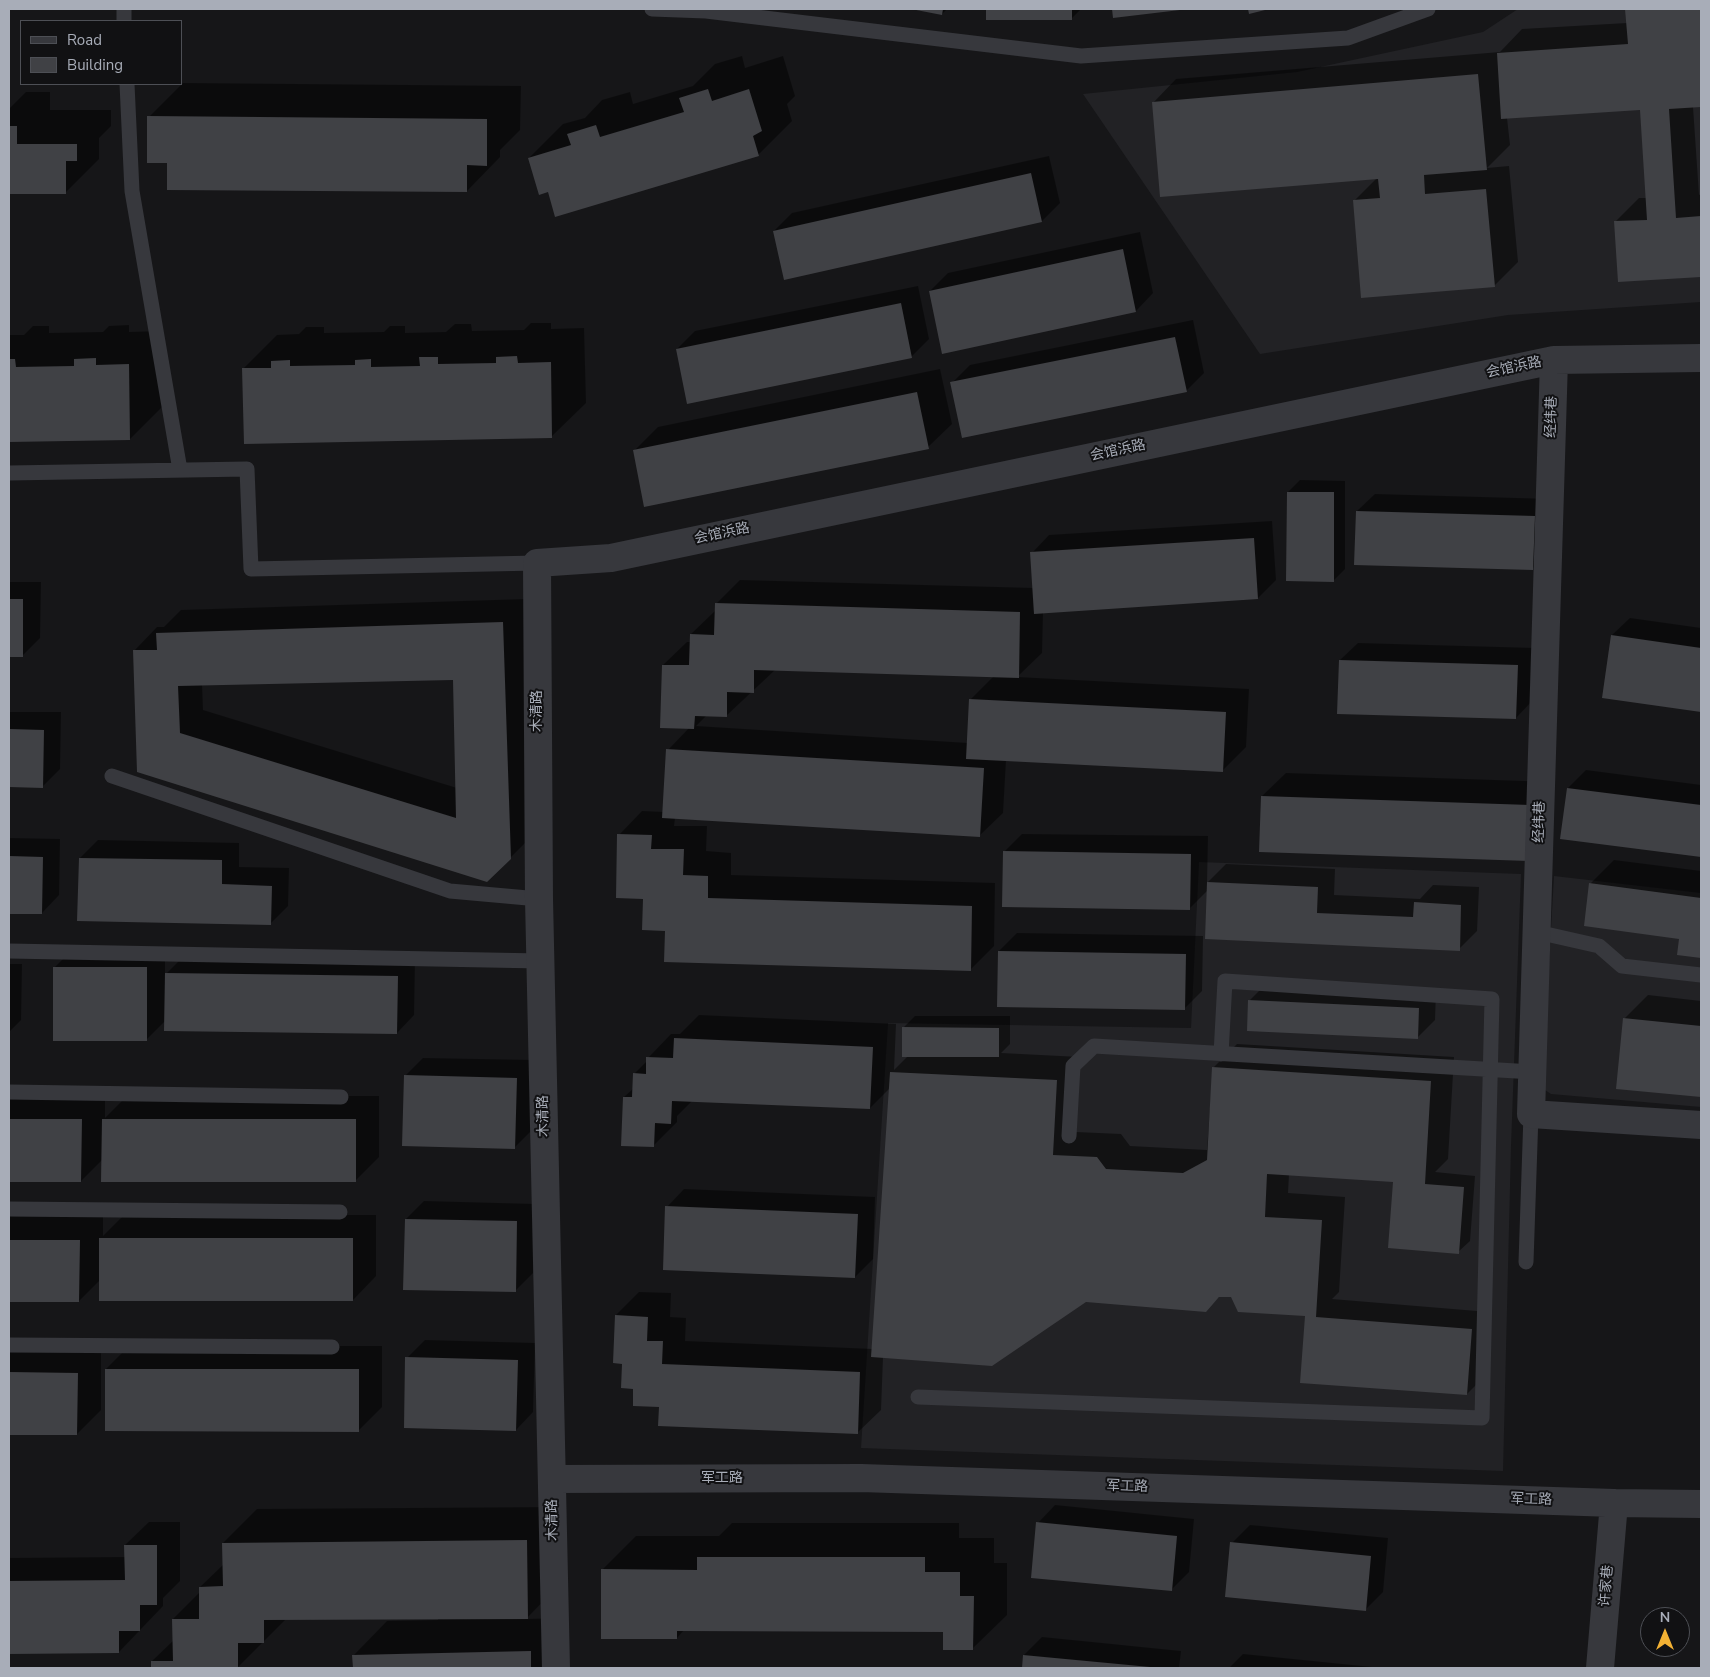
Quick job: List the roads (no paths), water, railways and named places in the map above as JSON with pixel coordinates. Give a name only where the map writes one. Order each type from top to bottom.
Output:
[{"type":"street","name":"会馆浜路","points":[[537,563],[611,558],[1554,360],[1701,358]]},
{"type":"street","name":"经纬巷","points":[[1531,1114],[1554,360]]},
{"type":"street","name":"木清路","points":[[537,563],[539,899],[556,1668]]},
{"type":"street","points":[[1531,1114],[1701,1125]]},
{"type":"street","name":"军工路","points":[[552,1479],[861,1478],[1614,1503],[1701,1504]]},
{"type":"street","name":"许家巷","points":[[1600,1668],[1614,1503]]},
{"type":"lane","points":[[652,9],[706,11],[1081,56],[1348,38],[1428,9]]},
{"type":"lane","points":[[127,85],[132,191],[180,470]]},
{"type":"lane","points":[[9,473],[247,469],[251,569],[537,563]]},
{"type":"lane","points":[[112,776],[450,891],[539,899]]},
{"type":"lane","points":[[1537,932],[1599,946],[1622,966],[1701,975]]},
{"type":"lane","points":[[9,951],[541,961]]},
{"type":"lane","points":[[918,1397],[1482,1418],[1492,999],[1225,981],[1221,1054]]},
{"type":"lane","points":[[1069,1136],[1073,1066],[1094,1046],[1533,1072]]},
{"type":"lane","points":[[9,1092],[341,1097]]},
{"type":"lane","points":[[1526,1262],[1531,1114]]},
{"type":"lane","points":[[9,1209],[340,1212]]},
{"type":"lane","points":[[9,1345],[332,1346]]}]
